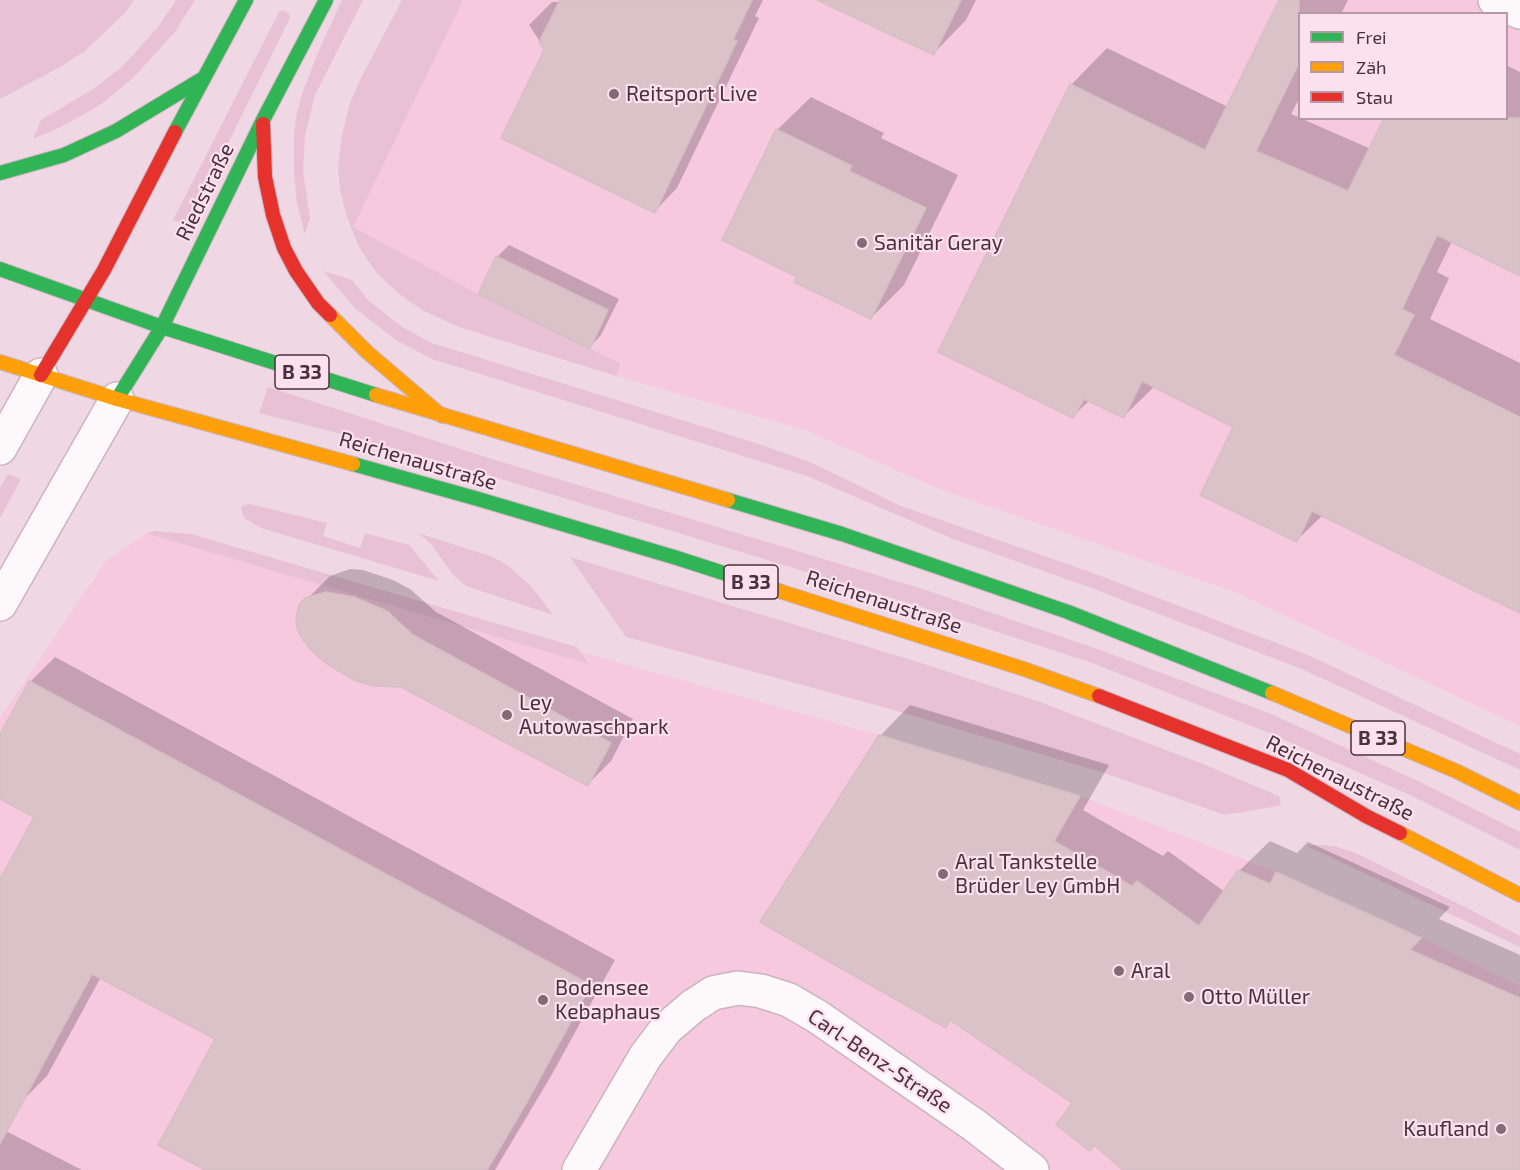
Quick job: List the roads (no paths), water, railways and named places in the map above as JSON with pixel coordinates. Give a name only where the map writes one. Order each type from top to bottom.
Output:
[{"type":"main road","points":[[41,375],[88,300],[246,0]]},
{"type":"main road","name":"Riedstraße","points":[[117,399],[162,327],[263,120],[326,0]]},
{"type":"main road","points":[[0,173],[28,167],[75,151],[116,131],[203,78]]},
{"type":"main road","points":[[263,120],[267,186],[273,215],[284,248],[296,271],[318,303],[367,352],[442,416]]},
{"type":"main road","name":"B 33","points":[[0,269],[162,327],[442,416],[842,534],[1068,612],[1287,699],[1456,771],[1520,803]]},
{"type":"main road","name":"Reichenaustraße","points":[[0,362],[117,399],[478,499],[676,558],[1024,669],[1154,716],[1287,770],[1366,816],[1520,894]]},
{"type":"street","points":[[1495,0],[1520,12]]},
{"type":"street","points":[[0,448],[41,375]]},
{"type":"street","points":[[0,604],[117,399]]},
{"type":"street","name":"Carl-Benz-Straße","points":[[579,1170],[658,1038],[693,1006],[713,993],[738,988],[761,991],[789,1000],[818,1017],[974,1125],[1032,1170]]},
{"type":"place","name":"Reitsport Live","points":[[614,94]]},
{"type":"place","name":"Sanitär Geray","points":[[862,243]]},
{"type":"place","name":"Ley Autowaschpark","points":[[507,715]]},
{"type":"place","name":"Aral Tankstelle Brüder Ley GmbH","points":[[943,874]]},
{"type":"place","name":"Aral","points":[[1119,971]]},
{"type":"place","name":"Otto Müller","points":[[1189,997]]},
{"type":"place","name":"Bodensee Kebaphaus","points":[[543,1000]]},
{"type":"place","name":"Kaufland","points":[[1501,1129]]}]
